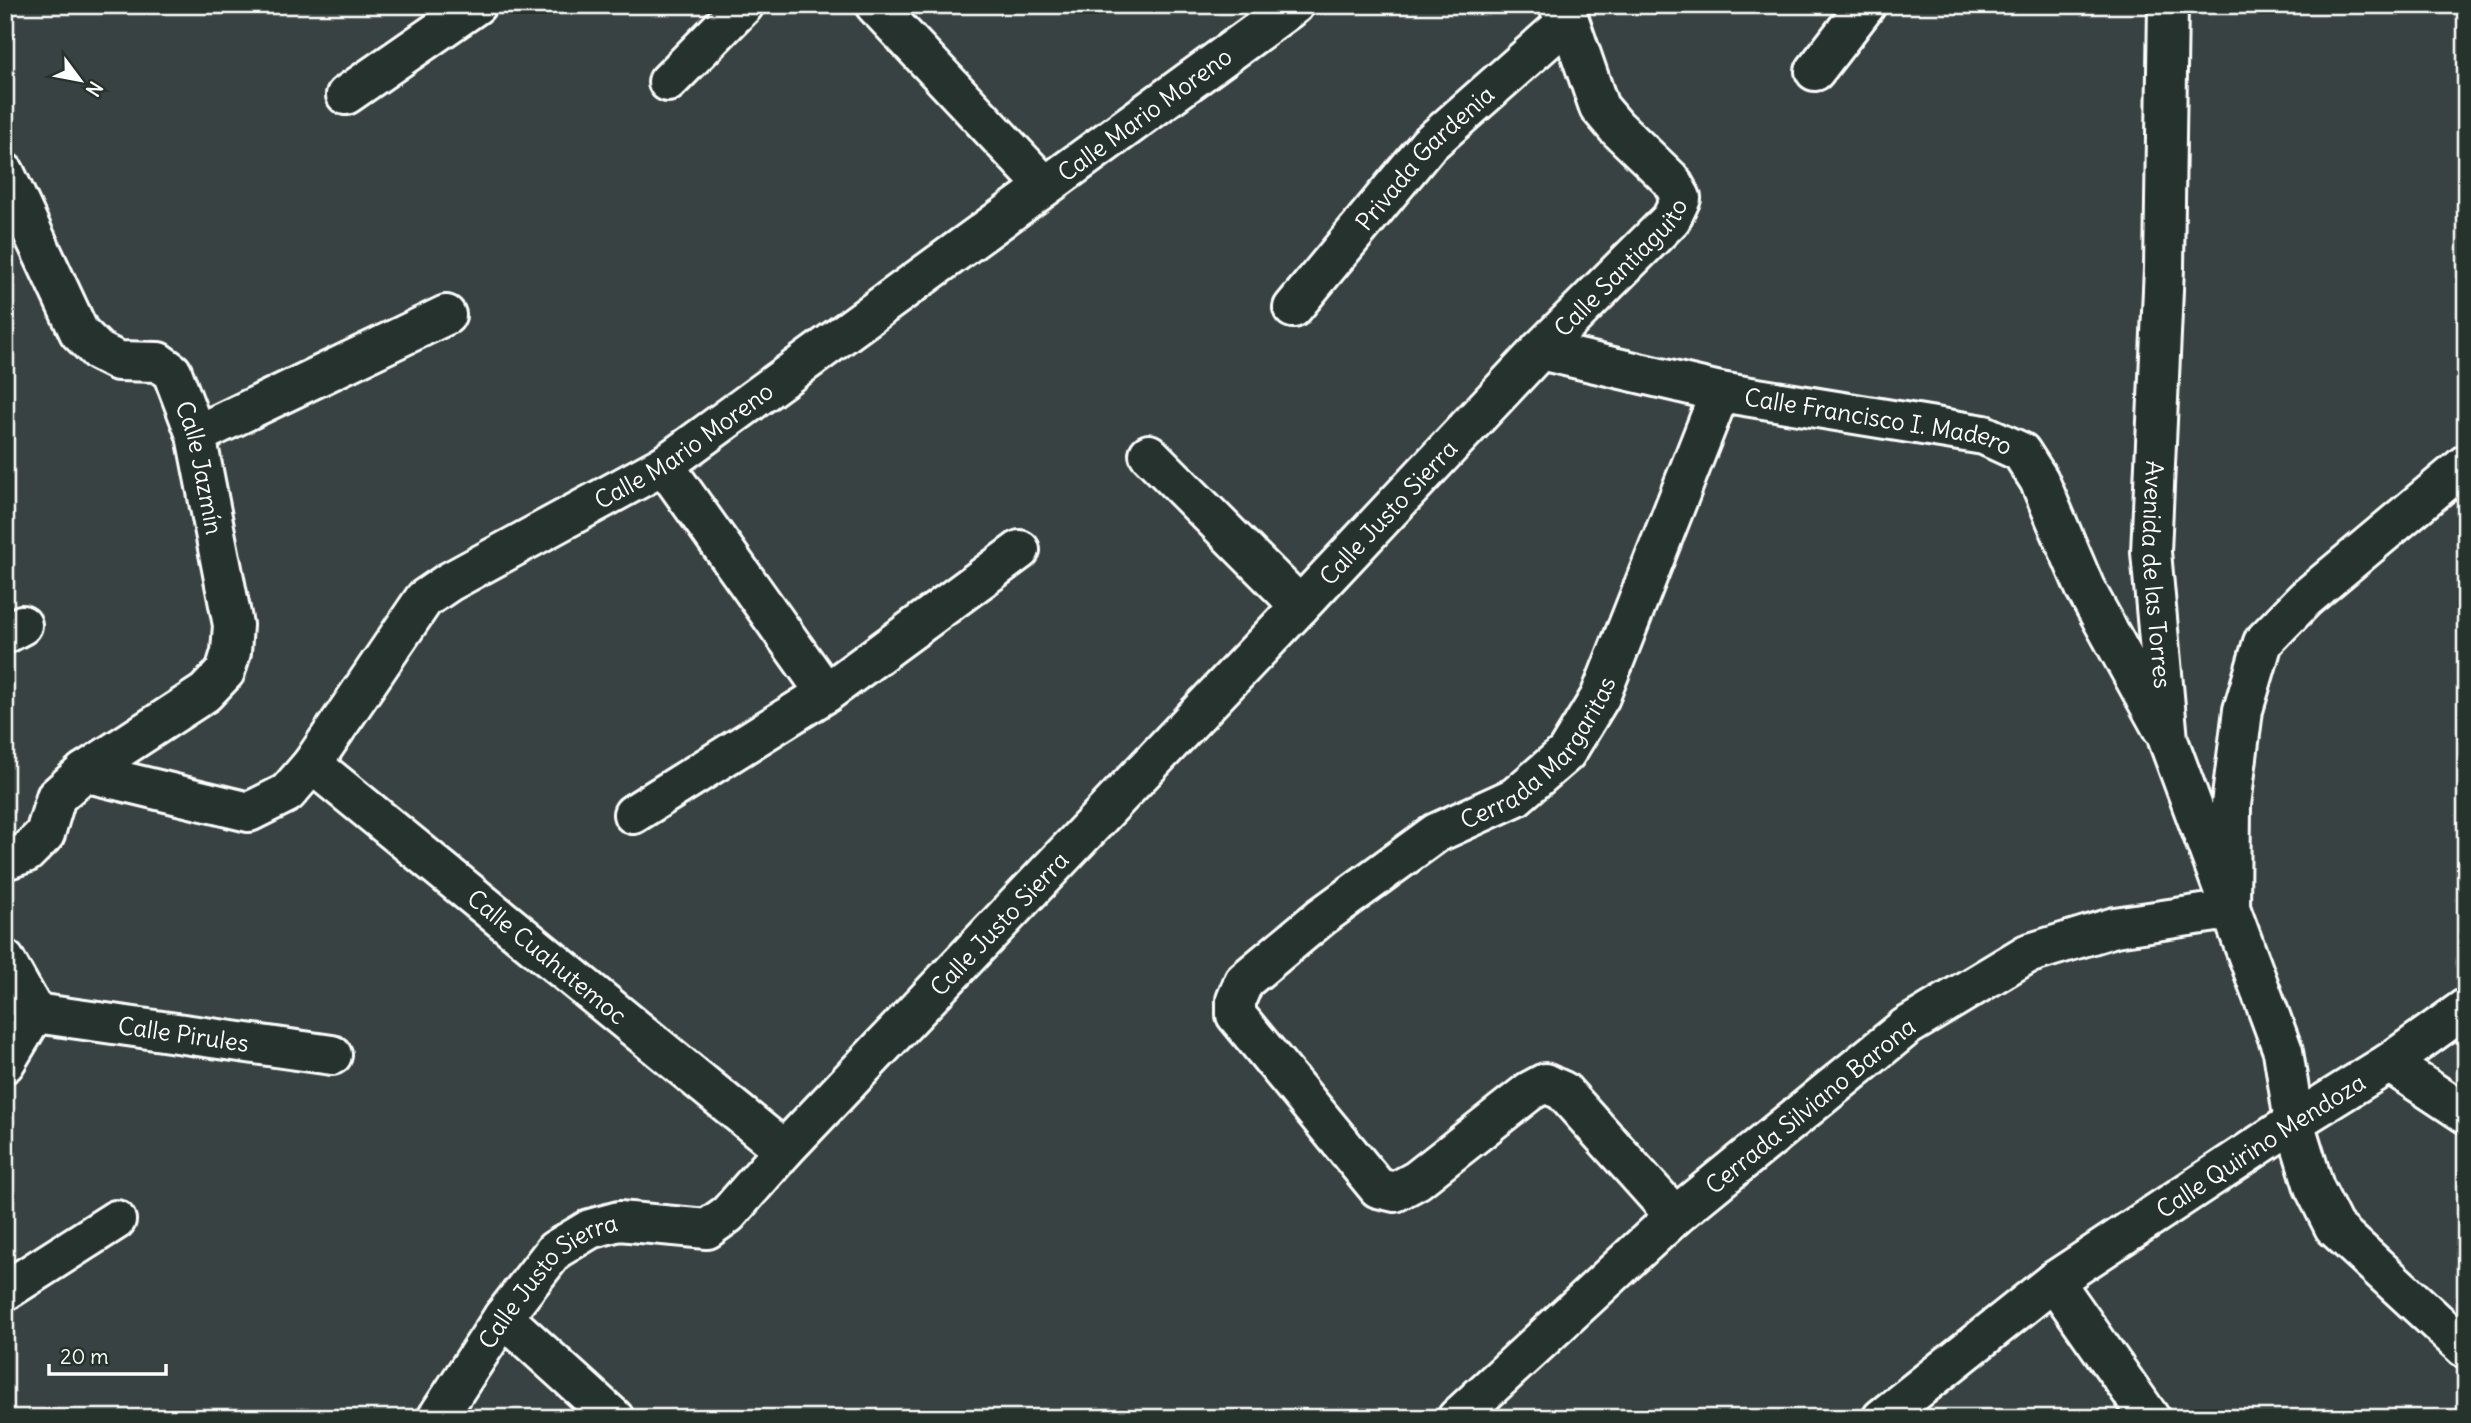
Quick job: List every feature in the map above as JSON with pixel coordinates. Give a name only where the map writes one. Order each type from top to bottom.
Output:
[{"type":"street","points":[[346,95],[476,5]]},
{"type":"street","points":[[668,82],[744,5]]},
{"type":"street","points":[[875,5],[1045,186]]},
{"type":"street","name":"Calle Mario Moreno","points":[[84,772],[249,812],[288,793],[312,764],[424,599],[449,582],[664,465],[1294,5]]},
{"type":"street","points":[[1815,71],[1867,5]]},
{"type":"street","name":"Avenida de las Torres","points":[[2168,5],[2164,268],[2151,552],[2168,740],[2283,1051],[2294,1122],[2314,1187],[2334,1227],[2466,1349]]},
{"type":"street","name":"Privada Gardenia","points":[[1293,309],[1428,145],[1564,13]]},
{"type":"street","name":"Calle Santiaguito","points":[[1540,350],[1671,219],[1681,198],[1671,180],[1599,107],[1564,13]]},
{"type":"street","name":"Calle Jazmín","points":[[5,173],[79,332],[98,351],[118,361],[158,362],[172,372],[196,435],[233,625],[231,652],[225,672],[205,693],[84,772],[56,797],[45,835],[26,853],[5,860]]},
{"type":"street","points":[[196,435],[446,315]]},
{"type":"street","name":"Calle Francisco I. Madero","points":[[1540,350],[1720,392],[1984,435],[2021,453],[2039,480],[2085,588],[2168,740]]},
{"type":"street","name":"Calle Justo Sierra","points":[[437,1418],[503,1317],[555,1250],[590,1228],[619,1221],[707,1229],[728,1214],[784,1150],[1540,350]]},
{"type":"street","name":"Cerrada Margaritas","points":[[1675,1216],[1563,1091],[1545,1083],[1530,1091],[1417,1180],[1395,1192],[1378,1188],[1236,1014],[1236,1000],[1244,981],[1321,916],[1436,834],[1516,797],[1566,753],[1600,697],[1720,392]]},
{"type":"street","points":[[1149,454],[1300,606]]},
{"type":"street","points":[[2230,910],[2231,805],[2244,710],[2263,642],[2305,599],[2466,464]]},
{"type":"street","points":[[664,465],[826,693]]},
{"type":"street","points":[[632,814],[826,693],[1020,550]]},
{"type":"street","name":"Calle Cuahutemoc","points":[[312,764],[784,1150]]},
{"type":"street","name":"Cerrada Silviano Barona","points":[[1457,1418],[1675,1216],[1906,1027],[2027,954],[2115,927],[2230,910]]},
{"type":"street","points":[[5,960],[35,1013],[5,1063]]},
{"type":"street","name":"Calle Quirino Mendoza","points":[[1882,1418],[2054,1281],[2294,1122],[2389,1063],[2466,1008]]},
{"type":"street","name":"Calle Pirules","points":[[35,1013],[332,1055]]},
{"type":"street","points":[[2389,1063],[2466,1114]]},
{"type":"street","points":[[5,1291],[116,1220]]},
{"type":"street","points":[[2054,1281],[2150,1418]]},
{"type":"street","points":[[503,1317],[614,1418]]}]
